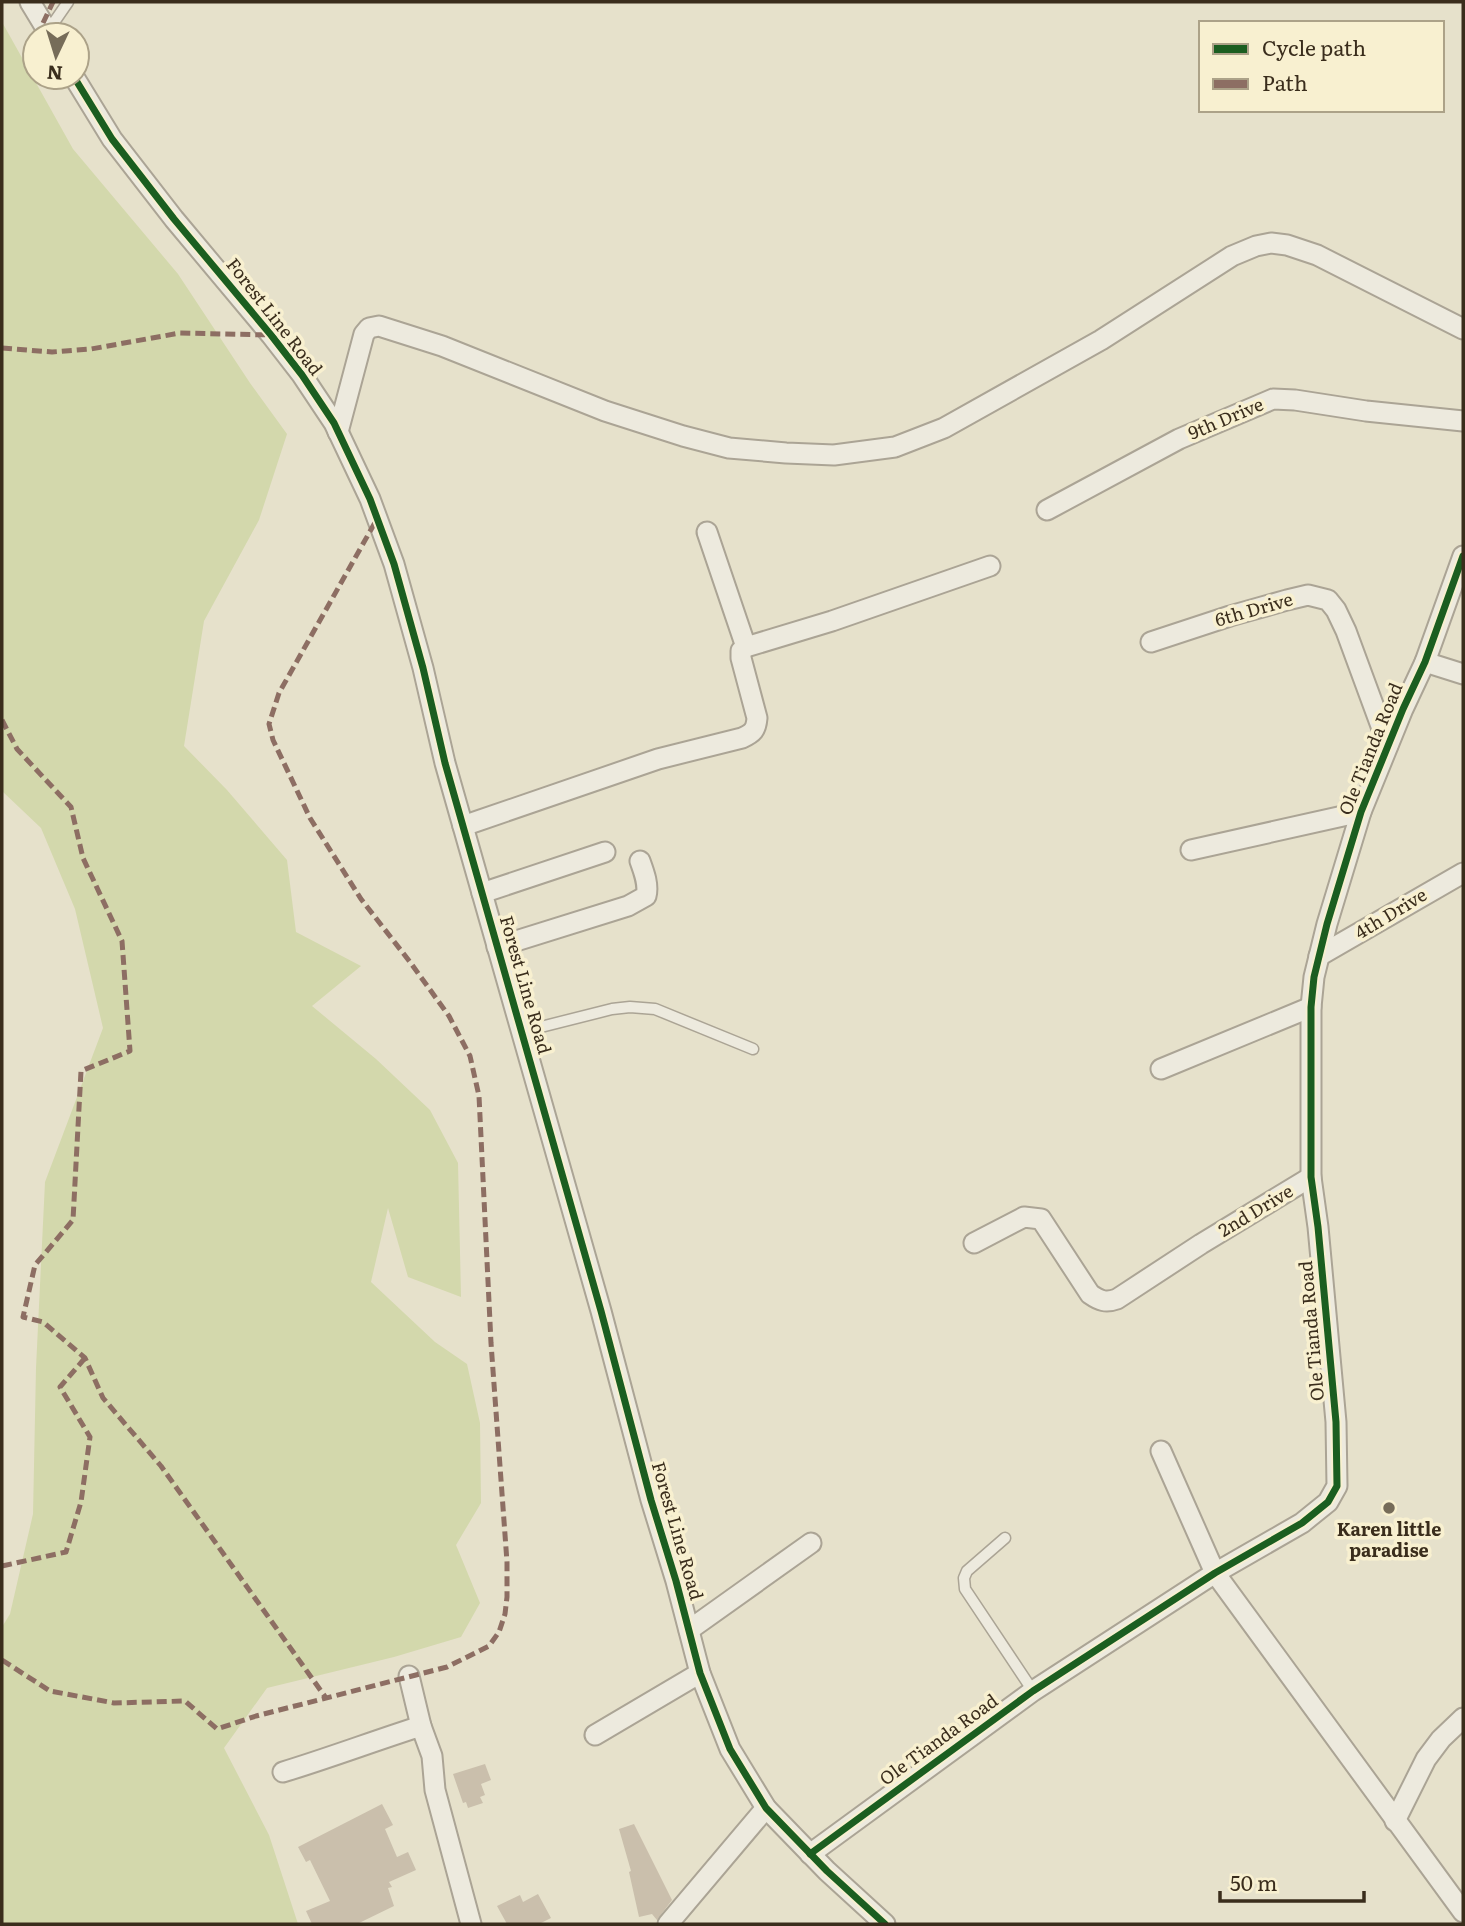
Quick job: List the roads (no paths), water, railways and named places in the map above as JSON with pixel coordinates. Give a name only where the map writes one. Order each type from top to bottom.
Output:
[{"type":"street","points":[[30,2],[42,21]]},
{"type":"street","name":"Forest Line Road","points":[[83,91],[112,139],[302,375],[338,432],[370,499],[394,564],[423,668],[444,763],[601,1311],[700,1673],[730,1749],[766,1808],[827,1871],[885,1924]]},
{"type":"street","points":[[338,432],[364,334],[369,328],[379,326],[442,346],[606,411],[729,448],[834,455],[895,447],[944,428],[1089,346],[1232,256],[1271,243],[1297,247],[1317,255],[1463,329]]},
{"type":"street","name":"9th Drive","points":[[1047,510],[1179,439],[1273,399],[1463,421]]},
{"type":"street","points":[[707,532],[746,647]]},
{"type":"street","name":"Ole Tianda Road","points":[[810,1853],[1033,1691],[1214,1573],[1302,1523],[1328,1502],[1337,1486],[1336,1422],[1311,1177],[1311,1007],[1314,977],[1361,812],[1425,662],[1463,556]]},
{"type":"street","points":[[463,826],[658,759],[752,734],[757,728],[757,718],[741,658],[741,652],[746,647],[832,621],[990,566]]},
{"type":"street","name":"6th Drive","points":[[1151,642],[1230,616],[1308,595],[1328,600],[1346,631],[1388,746]]},
{"type":"street","points":[[1425,662],[1463,674]]},
{"type":"street","points":[[1191,850],[1361,812]]},
{"type":"street","points":[[482,893],[605,852]]},
{"type":"street","points":[[498,947],[628,906],[646,897],[648,891],[640,861]]},
{"type":"street","name":"4th Drive","points":[[1319,956],[1463,873]]},
{"type":"street","points":[[1161,1069],[1311,1007]]},
{"type":"street","name":"2nd Drive","points":[[974,1243],[1024,1217],[1041,1219],[1090,1294],[1108,1303],[1311,1177]]},
{"type":"street","points":[[1161,1451],[1214,1573],[1463,1912]]},
{"type":"street","points":[[689,1630],[811,1543]]},
{"type":"street","points":[[595,1735],[700,1673]]},
{"type":"street","points":[[409,1676],[421,1726],[432,1756],[435,1790],[471,1924]]},
{"type":"street","points":[[1395,1821],[1426,1759],[1441,1738],[1463,1718]]},
{"type":"street","points":[[283,1772],[421,1726]]},
{"type":"street","points":[[668,1924],[766,1808]]},
{"type":"lane","points":[[56,21],[68,2]]},
{"type":"lane","points":[[522,1032],[612,1009],[630,1007],[655,1009],[753,1049]]},
{"type":"lane","points":[[1005,1538],[967,1571],[964,1578],[965,1589],[1033,1691]]},
{"type":"place","name":"Karen little paradise","points":[[1389,1508]]}]
